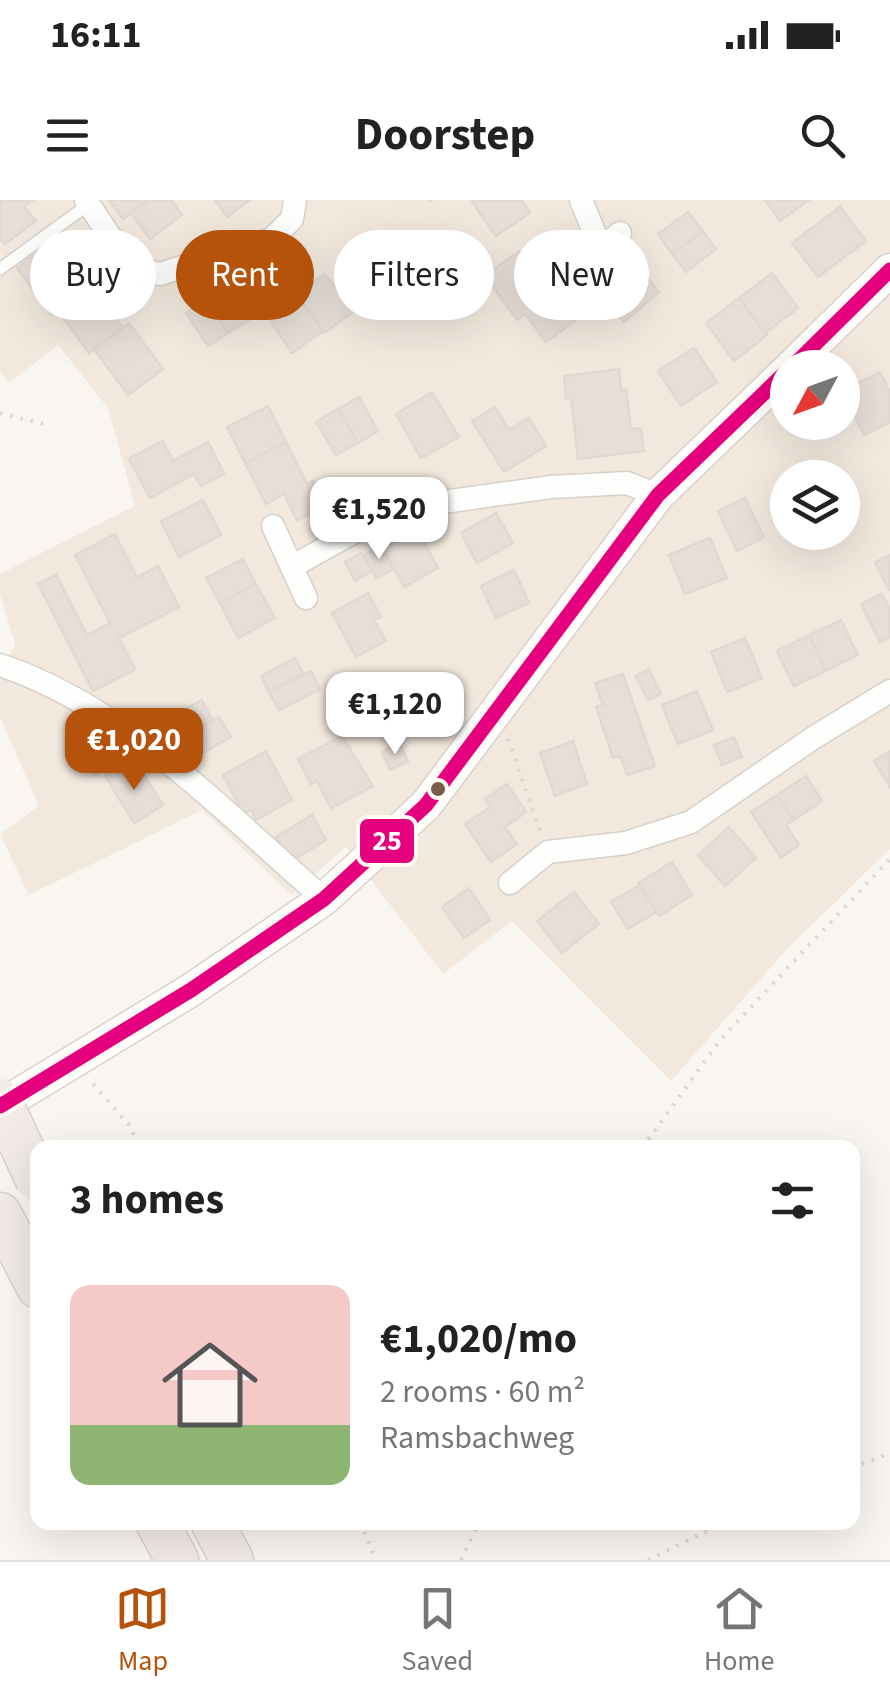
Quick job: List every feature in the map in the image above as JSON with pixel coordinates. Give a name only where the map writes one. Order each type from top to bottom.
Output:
[{"type":"highway","points":[[0,1103],[30,1166]]},
{"type":"highway","points":[[0,1214],[30,1272]]},
{"type":"highway","points":[[162,1530],[176,1560]]},
{"type":"highway","points":[[216,1530],[232,1560]]},
{"type":"main road","points":[[807,350],[890,270]]},
{"type":"main road","points":[[0,1103],[191,990],[324,898],[426,806],[658,495],[770,386]]},
{"type":"street","points":[[88,202],[117,247],[137,268],[160,274],[272,239],[292,219],[296,200]]},
{"type":"street","points":[[581,200],[593,230]]},
{"type":"street","points":[[293,566],[416,506],[551,487],[608,484],[627,484],[658,495]]},
{"type":"street","points":[[273,526],[306,598]]},
{"type":"street","points":[[0,665],[37,678],[92,708],[170,766],[324,898]]},
{"type":"street","points":[[510,883],[548,852],[626,843],[691,822],[813,738],[890,691]]},
{"type":"lane","points":[[0,268],[88,202]]},
{"type":"path","points":[[0,413],[46,424]]},
{"type":"path","points":[[499,711],[548,852]]},
{"type":"path","points":[[648,1140],[721,1039],[890,859]]},
{"type":"path","points":[[74,1061],[130,1126],[136,1140]]},
{"type":"path","points":[[860,1465],[890,1454]]},
{"type":"path","points":[[363,1530],[376,1560]]},
{"type":"path","points":[[461,1560],[474,1530]]},
{"type":"path","points":[[648,1560],[709,1530]]},
{"type":"shaded area","points":[[0,200],[890,200],[890,849],[787,949],[671,1081],[512,921],[443,974],[346,847],[291,895],[202,810],[29,895],[0,834],[39,806],[0,717],[0,674],[15,644],[0,594],[0,574],[135,506],[108,408],[58,345],[9,383],[0,372]]},
{"type":"building","points":[[0,200],[33,200],[24,206],[36,221],[5,244],[0,238]]},
{"type":"building","points":[[109,200],[149,200],[123,219]]},
{"type":"building","points":[[149,200],[171,200],[182,215],[156,234],[156,230],[143,230],[131,213]]},
{"type":"building","points":[[215,200],[250,200],[227,217]]},
{"type":"building","points":[[522,200],[530,213],[496,236],[472,202]]},
{"type":"building","points":[[765,200],[809,200],[780,221]]},
{"type":"building","points":[[840,207],[866,241],[818,277],[792,243]]},
{"type":"building","points":[[688,212],[703,231],[672,254],[658,234]]},
{"type":"building","points":[[703,231],[716,249],[686,272],[672,254]]},
{"type":"building","points":[[514,255],[514,316],[494,288],[494,269]]},
{"type":"building","points":[[30,258],[30,286],[17,268]]},
{"type":"building","points":[[772,273],[798,308],[765,333],[739,298]]},
{"type":"building","points":[[325,274],[334,284],[334,320],[342,320],[324,333],[314,319],[314,282]]},
{"type":"building","points":[[649,280],[659,292],[649,301]]},
{"type":"building","points":[[739,298],[767,335],[734,361],[706,323]]},
{"type":"building","points":[[314,318],[323,331],[292,353],[271,322]]},
{"type":"building","points":[[64,320],[117,320],[123,328],[89,353]]},
{"type":"building","points":[[191,320],[220,320],[228,333],[208,346]]},
{"type":"building","points":[[220,320],[249,320],[228,333]]},
{"type":"building","points":[[530,320],[576,320],[546,342]]},
{"type":"building","points":[[129,323],[163,369],[128,395],[94,349]]},
{"type":"building","points":[[694,348],[717,382],[681,406],[658,371]]},
{"type":"building","points":[[619,369],[631,429],[641,428],[644,451],[578,459],[571,397],[566,398],[564,376]]},
{"type":"building","points":[[880,372],[890,392],[890,422],[864,435],[860,427],[860,382]]},
{"type":"building","points":[[432,392],[459,437],[421,458],[396,414]]},
{"type":"building","points":[[359,397],[378,431],[358,443],[338,409]]},
{"type":"building","points":[[268,406],[286,442],[245,463],[227,427]]},
{"type":"building","points":[[495,407],[509,430],[529,418],[546,446],[504,472],[472,421]]},
{"type":"building","points":[[338,409],[358,443],[336,455],[316,422]]},
{"type":"building","points":[[163,441],[173,461],[208,442],[224,474],[201,486],[194,474],[150,498],[129,459]]},
{"type":"building","points":[[286,442],[307,484],[312,481],[325,507],[297,520],[284,494],[266,504],[245,463]]},
{"type":"building","points":[[745,498],[764,537],[737,551],[718,511]]},
{"type":"building","points":[[203,500],[221,535],[179,557],[161,521]]},
{"type":"building","points":[[496,513],[513,543],[477,563],[461,533]]},
{"type":"building","points":[[418,531],[438,568],[404,587],[383,549]]},
{"type":"building","points":[[115,534],[137,577],[158,566],[179,607],[119,638],[135,669],[93,691],[38,584],[56,575],[87,635],[110,623],[75,555]]},
{"type":"building","points":[[710,538],[727,578],[685,594],[669,555]]},
{"type":"building","points":[[381,546],[394,569],[376,578],[364,555]]},
{"type":"building","points":[[362,553],[372,571],[355,581],[345,562]]},
{"type":"building","points":[[890,555],[890,590],[889,590],[875,562]]},
{"type":"building","points":[[243,559],[256,584],[220,603],[206,578]]},
{"type":"building","points":[[514,570],[529,603],[496,618],[481,586]]},
{"type":"building","points":[[256,584],[275,618],[238,638],[220,603]]},
{"type":"building","points":[[368,593],[381,617],[374,620],[386,641],[356,657],[332,613]]},
{"type":"building","points":[[882,594],[890,609],[890,638],[880,642],[861,604]]},
{"type":"building","points":[[841,620],[858,655],[826,671],[809,635]]},
{"type":"building","points":[[809,635],[826,671],[794,686],[777,651]]},
{"type":"building","points":[[745,638],[762,678],[727,692],[711,652]]},
{"type":"building","points":[[295,658],[304,674],[269,692],[261,676]]},
{"type":"building","points":[[649,669],[661,694],[648,700],[636,676]]},
{"type":"building","points":[[311,671],[320,689],[279,710],[269,692]]},
{"type":"building","points":[[623,674],[655,766],[627,775],[620,756],[613,758],[596,707],[603,705],[595,683]]},
{"type":"building","points":[[399,676],[420,715],[385,734],[364,694]]},
{"type":"building","points":[[697,691],[713,730],[678,744],[662,705]]},
{"type":"building","points":[[202,700],[213,721],[172,742],[161,722]]},
{"type":"building","points":[[219,717],[231,737],[189,760],[178,739]]},
{"type":"building","points":[[98,729],[118,761],[95,775],[75,743]]},
{"type":"building","points":[[342,736],[373,786],[331,808],[317,781],[311,784],[298,759]]},
{"type":"building","points":[[734,737],[742,757],[722,765],[714,745]]},
{"type":"building","points":[[573,741],[587,784],[555,796],[540,753]]},
{"type":"building","points":[[399,744],[408,761],[390,770],[382,752]]},
{"type":"building","points":[[266,751],[292,800],[256,820],[251,810],[243,813],[223,775]]},
{"type":"building","points":[[890,751],[890,787],[874,761]]},
{"type":"building","points":[[127,762],[138,781],[145,776],[163,805],[134,823],[105,776]]},
{"type":"building","points":[[806,776],[822,801],[794,820],[777,795]]},
{"type":"building","points":[[507,784],[526,812],[505,827],[517,844],[491,862],[465,824],[490,807],[485,799]]},
{"type":"building","points":[[777,795],[794,820],[786,825],[799,845],[781,858],[751,812]]},
{"type":"building","points":[[312,815],[326,840],[291,861],[276,837]]},
{"type":"building","points":[[729,827],[756,858],[725,886],[698,855]]},
{"type":"building","points":[[672,862],[692,895],[659,916],[639,883]]},
{"type":"building","points":[[640,885],[656,912],[628,929],[611,902]]},
{"type":"building","points":[[469,888],[490,920],[464,938],[442,907]]},
{"type":"building","points":[[574,892],[599,924],[562,953],[537,921]]},
{"type":"transit line","name":"25","points":[[809,350],[890,270]]},
{"type":"transit line","name":"25","points":[[0,1106],[191,990],[324,899],[426,805],[658,495],[770,387]]}]
